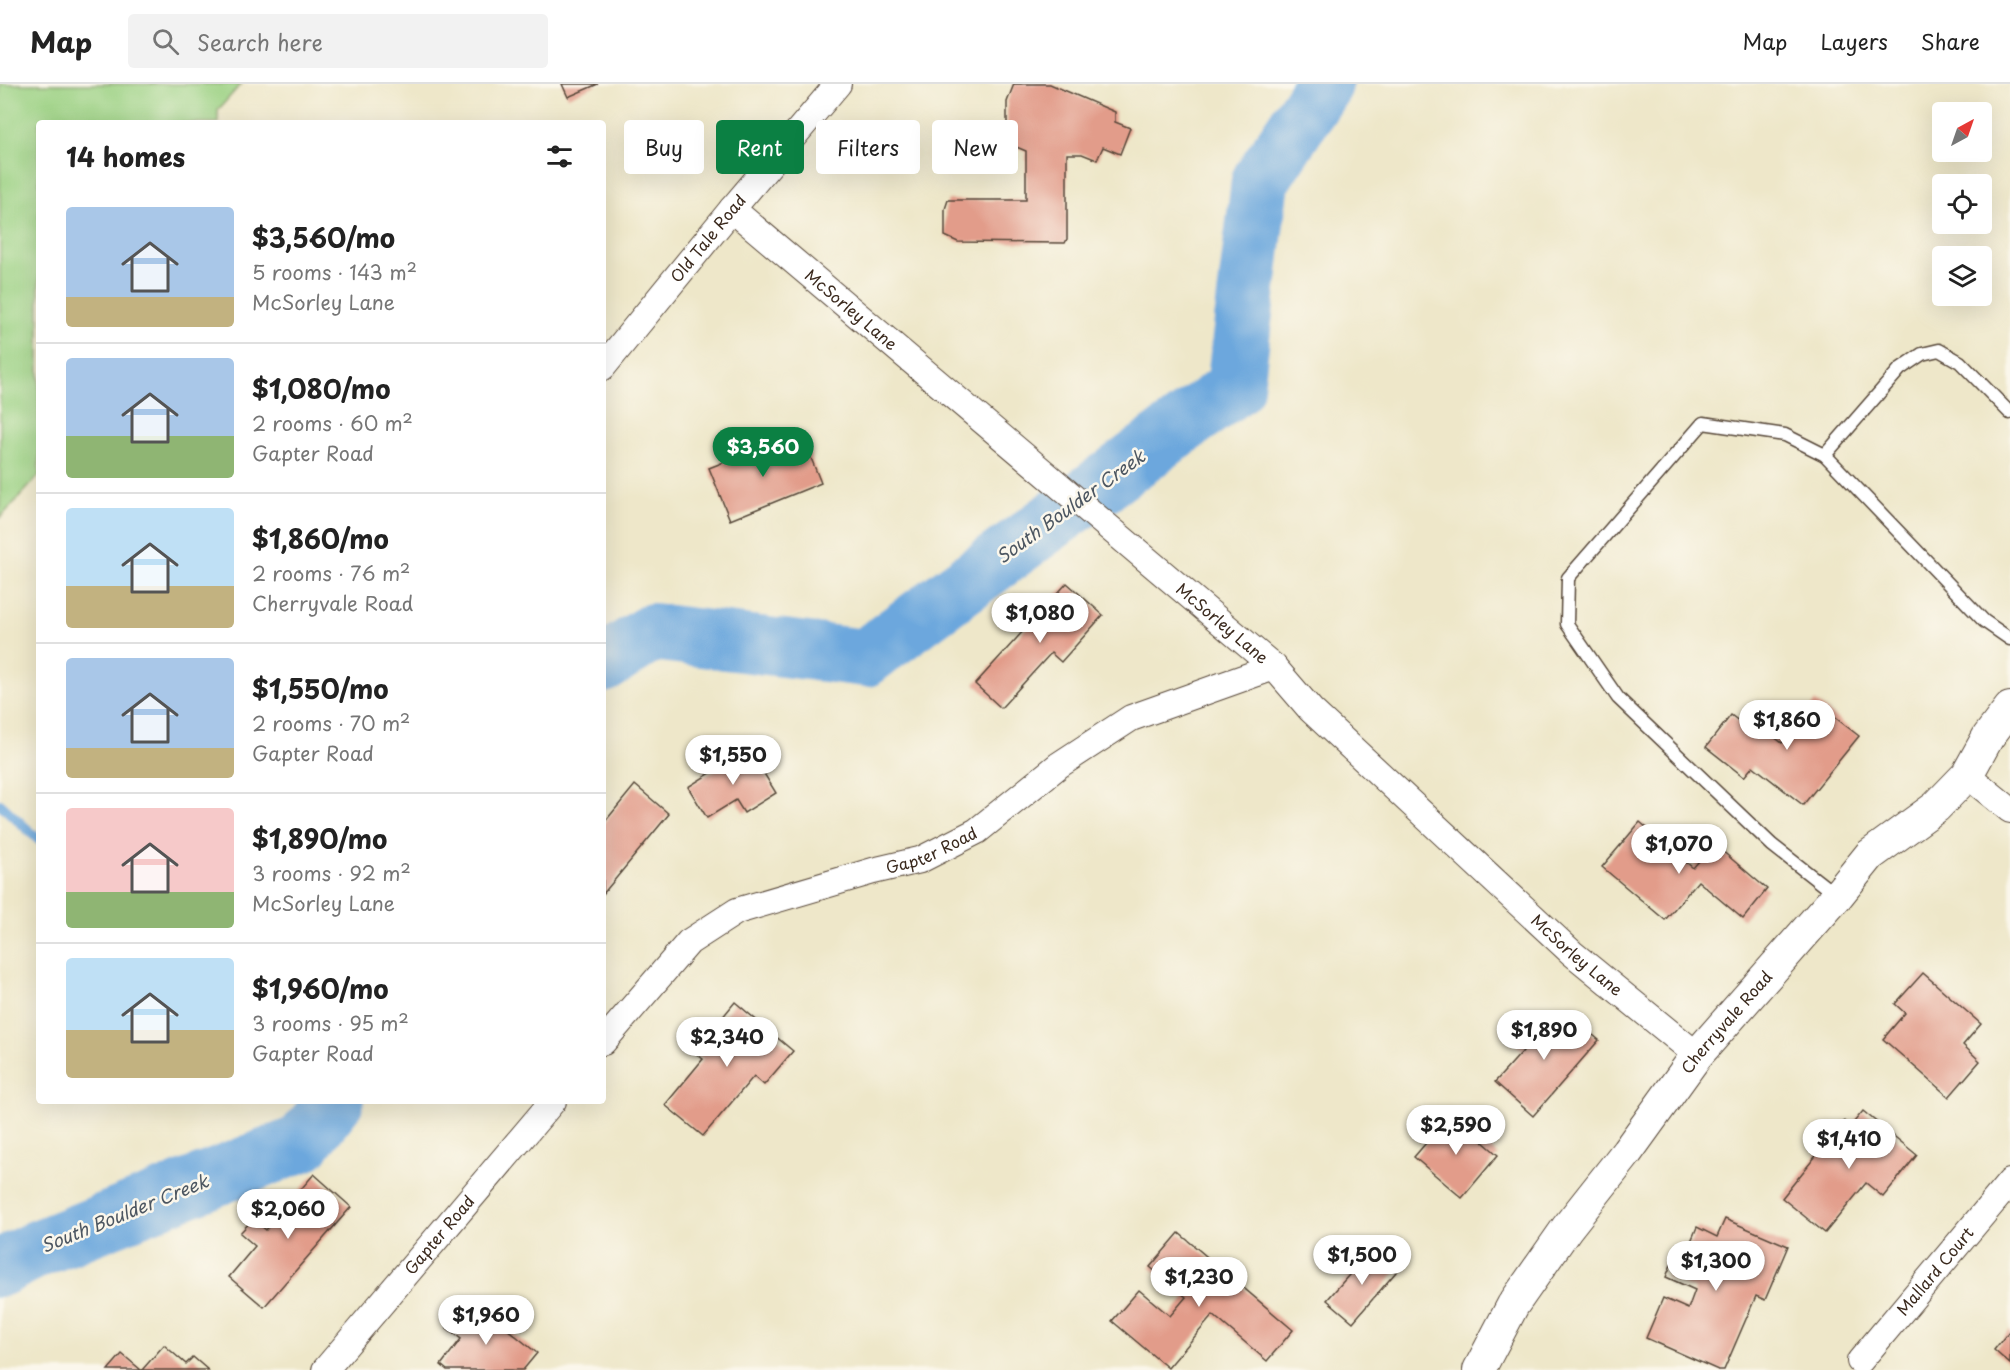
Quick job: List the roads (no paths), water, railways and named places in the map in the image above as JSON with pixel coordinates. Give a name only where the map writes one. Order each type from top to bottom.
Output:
[{"type":"street","name":"Old Tale Road","points":[[606,363],[838,84]]},
{"type":"street","name":"McSorley Lane","points":[[732,209],[1274,667],[1311,710],[1572,953],[1697,1054]]},
{"type":"street","name":"Gapter Road","points":[[606,1038],[688,942],[737,911],[873,871],[920,860],[977,831],[1059,765],[1131,718],[1274,667]]},
{"type":"street","name":"Cherryvale Road","points":[[1479,1370],[1513,1305],[1567,1228],[1627,1152],[1697,1054],[1837,896],[1870,855],[1936,807],[1967,775],[1988,737],[2010,708]]},
{"type":"street","points":[[1967,775],[2010,810]]},
{"type":"street","name":"Gapter Road","points":[[326,1370],[550,1104]]},
{"type":"street","name":"Mallard Court","points":[[1860,1361],[2010,1182]]},
{"type":"lane","points":[[1824,455],[1900,369],[1922,354],[1939,350],[1960,362],[2010,413]]},
{"type":"lane","points":[[1837,896],[1772,845],[1618,698],[1567,624],[1568,578],[1703,423],[1785,435],[1824,455],[1984,621],[2010,639]]},
{"type":"waterway","name":"South Boulder Creek","points":[[606,662],[653,632],[865,658],[1235,387],[1260,181],[1324,84]]},
{"type":"waterway","points":[[0,804],[36,837]]},
{"type":"waterway","name":"South Boulder Creek","points":[[0,1268],[37,1249],[302,1143],[333,1104]]}]
